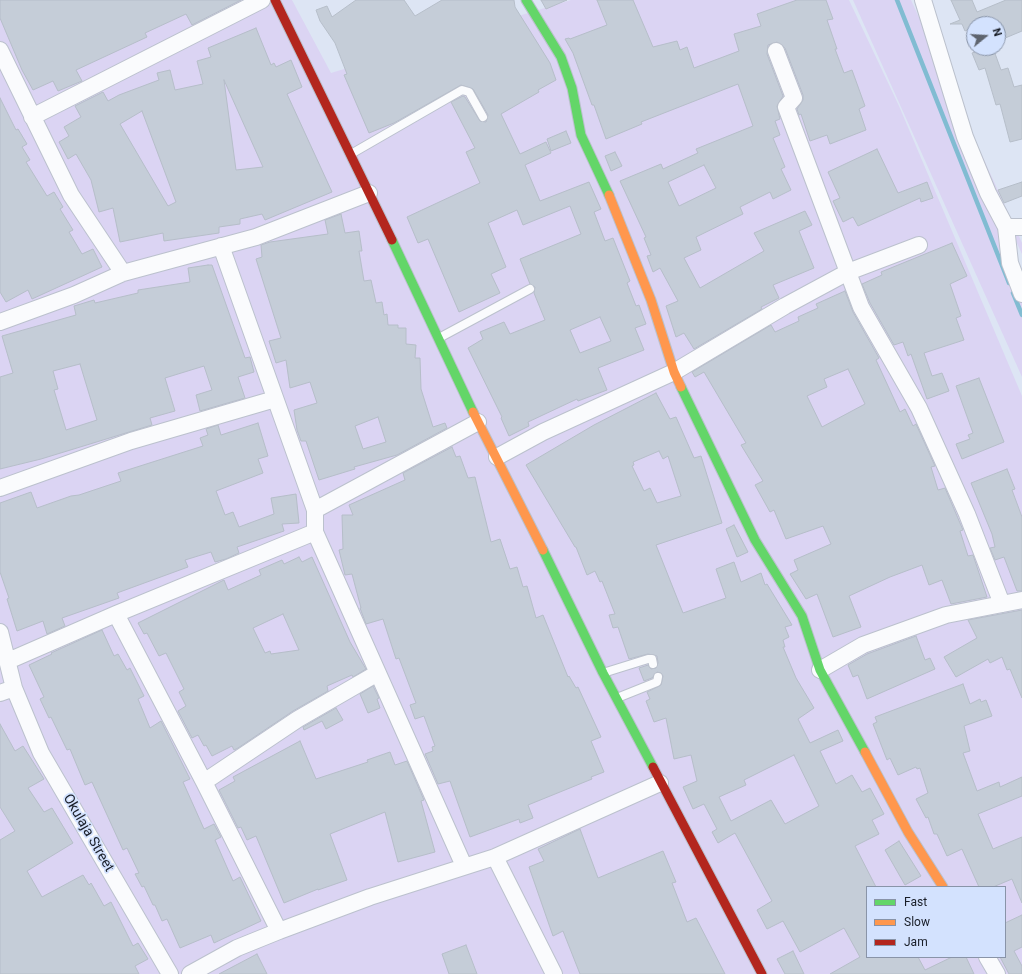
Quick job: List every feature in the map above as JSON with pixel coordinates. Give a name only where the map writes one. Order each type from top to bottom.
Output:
[{"type":"street","points":[[32,117],[262,0]]},
{"type":"street","points":[[275,0],[369,192],[478,422],[497,457],[603,673],[762,974]]},
{"type":"street","points":[[526,0],[560,57],[566,70],[572,88],[581,135],[609,196],[651,300],[674,372],[755,540],[802,616],[820,670],[908,832],[942,886]]},
{"type":"street","points":[[923,0],[964,137],[988,193],[1006,227],[1010,263],[1022,294]]},
{"type":"street","points":[[0,50],[71,195],[123,273]]},
{"type":"street","points":[[776,51],[794,98],[786,107],[861,308],[919,408],[946,465],[1002,604]]},
{"type":"street","points":[[0,322],[74,295],[123,273],[256,237],[369,192]]},
{"type":"street","points":[[1006,227],[1022,227]]},
{"type":"street","points":[[497,457],[544,432],[674,372],[785,306],[848,272],[919,245]]},
{"type":"street","points":[[221,246],[315,510],[315,532],[376,674],[464,866]]},
{"type":"street","points":[[0,488],[131,442],[275,400]]},
{"type":"street","points":[[315,510],[478,422]]},
{"type":"street","points":[[8,661],[116,614],[315,532]]},
{"type":"street","points":[[820,670],[863,645],[946,615],[1022,600]]},
{"type":"street","points":[[116,614],[280,930]]},
{"type":"street","name":"Okulaja Street","points":[[0,632],[8,661],[7,690],[41,753],[170,974]]},
{"type":"street","points":[[204,782],[298,719],[376,674]]},
{"type":"street","points":[[190,974],[237,948],[280,930],[370,897],[495,857],[660,783]]},
{"type":"street","points":[[495,857],[554,974]]},
{"type":"street","points":[[988,958],[997,974]]},
{"type":"lane","points":[[350,154],[462,90],[469,92],[483,117]]},
{"type":"lane","points":[[438,338],[530,289]]},
{"type":"lane","points":[[603,673],[648,659],[652,659],[653,664]]},
{"type":"lane","points":[[617,698],[657,682],[658,676]]},
{"type":"shaded area","points":[[0,0],[292,0],[331,73],[571,0],[849,0],[899,106],[1022,396],[1022,974],[0,974]]},
{"type":"shaded area","points":[[853,0],[911,0],[1022,243],[1022,254],[945,90],[1022,280],[1022,377]]},
{"type":"building","points":[[0,0],[241,0],[192,25],[186,14],[145,33],[147,37],[76,70],[82,81],[58,91],[53,81],[33,90],[22,70],[0,18]]},
{"type":"building","points":[[356,0],[404,0],[415,16],[442,0],[514,0],[515,7],[550,63],[556,80],[538,90],[539,92],[501,114],[520,154],[546,142],[551,153],[525,165],[540,201],[589,182],[601,209],[594,212],[605,241],[613,238],[630,281],[627,283],[636,306],[639,305],[646,324],[635,328],[644,350],[598,368],[607,390],[578,401],[577,399],[528,422],[529,426],[509,436],[501,418],[502,417],[468,348],[483,339],[480,332],[504,322],[510,334],[545,320],[534,293],[535,287],[530,284],[520,259],[581,234],[570,206],[523,225],[517,210],[488,223],[506,267],[491,274],[500,293],[459,312],[428,239],[418,243],[407,217],[480,183],[466,152],[475,148],[451,102],[463,96],[480,121],[486,122],[488,115],[473,89],[461,85],[394,123],[369,133],[344,75],[347,74],[335,43],[320,21],[316,10],[327,6],[332,17]],"holes":[[[600,317],[611,341],[580,353],[570,330]]]},
{"type":"building","points":[[541,0],[567,0],[546,9]]},
{"type":"building","points":[[597,0],[633,0],[653,47],[677,41],[680,50],[687,47],[694,68],[739,51],[734,34],[761,26],[757,14],[797,0],[826,0],[833,19],[827,20],[837,49],[835,49],[844,73],[852,70],[865,106],[859,109],[866,130],[830,144],[827,135],[810,141],[801,114],[799,115],[797,109],[803,100],[803,95],[785,48],[777,42],[768,45],[767,54],[783,96],[777,106],[780,119],[775,121],[780,135],[773,138],[785,167],[781,169],[791,190],[773,199],[770,192],[740,207],[743,214],[696,237],[701,250],[684,258],[700,288],[764,251],[754,233],[805,211],[812,225],[799,231],[814,268],[773,285],[779,298],[761,307],[762,309],[694,349],[684,333],[676,337],[666,306],[678,301],[660,268],[653,272],[647,256],[651,255],[644,238],[646,237],[620,181],[661,164],[663,169],[698,153],[696,149],[753,126],[738,84],[641,122],[642,124],[606,139],[573,53],[565,39],[570,39],[607,25]],"holes":[[[704,165],[716,188],[679,206],[668,182]]]},
{"type":"building","points":[[951,0],[972,0],[977,12],[1006,0],[1022,0],[1022,31],[1006,38],[1006,16],[966,16],[965,31],[962,24],[950,24],[960,20]]},
{"type":"building","points":[[256,28],[271,65],[274,63],[276,67],[291,60],[302,87],[287,94],[332,192],[265,220],[262,214],[240,219],[240,224],[219,227],[219,233],[164,241],[163,233],[120,242],[113,208],[99,212],[91,180],[76,154],[68,159],[59,142],[69,136],[64,127],[81,117],[75,106],[103,92],[108,101],[119,95],[159,80],[157,73],[170,70],[175,90],[203,84],[197,61],[211,57],[208,48]],"holes":[[[224,80],[263,167],[236,170]],[[142,111],[176,202],[168,206],[120,124]]]},
{"type":"building","points":[[973,56],[996,56],[1001,70],[1008,68],[1014,87],[1022,85],[1022,139],[1010,142],[1000,104],[996,105],[985,68],[979,70]]},
{"type":"building","points":[[0,98],[16,130],[18,129],[27,144],[22,147],[30,160],[26,162],[47,196],[54,192],[63,207],[60,209],[73,230],[69,232],[82,254],[93,249],[102,267],[32,299],[28,290],[6,302],[0,292]]},
{"type":"building","points":[[566,131],[571,143],[551,151],[547,139]]},
{"type":"building","points":[[877,149],[898,193],[927,182],[933,198],[921,202],[920,198],[858,226],[853,217],[843,222],[833,201],[840,198],[828,172]]},
{"type":"building","points":[[615,152],[622,166],[611,171],[605,156]]},
{"type":"building","points":[[1022,182],[1022,196],[1004,203],[998,190]]},
{"type":"building","points":[[341,214],[345,233],[359,231],[362,251],[359,251],[364,281],[371,280],[376,303],[382,302],[384,315],[387,314],[388,325],[398,325],[398,328],[406,328],[406,344],[416,345],[415,358],[420,358],[421,389],[433,427],[445,423],[447,428],[397,455],[354,467],[355,469],[319,480],[306,441],[301,441],[297,430],[294,410],[317,403],[310,382],[290,388],[286,360],[276,363],[269,341],[281,338],[256,259],[262,257],[261,245],[270,242],[328,234],[325,220]],"holes":[[[378,417],[386,442],[363,449],[355,426]]]},
{"type":"building","points":[[952,243],[967,276],[950,284],[961,316],[956,318],[964,340],[924,353],[932,376],[942,373],[949,391],[927,399],[911,354],[908,356],[903,342],[894,345],[870,303],[862,284],[882,275],[881,272]]},
{"type":"building","points":[[212,265],[245,358],[250,357],[254,372],[238,377],[245,398],[200,411],[196,395],[212,390],[204,366],[165,378],[175,411],[150,418],[152,425],[41,459],[0,469],[0,377],[13,373],[2,336],[76,315],[74,306],[94,300],[95,303],[138,293],[138,290],[190,282],[188,268]],"holes":[[[80,364],[97,420],[66,430],[54,390],[58,389],[53,371]]]},
{"type":"building","points":[[845,291],[853,312],[879,358],[876,360],[900,412],[905,409],[913,426],[916,424],[935,466],[931,467],[938,490],[945,488],[963,530],[960,531],[968,556],[973,555],[987,597],[951,604],[942,580],[929,585],[922,565],[890,577],[849,596],[861,627],[833,637],[817,594],[806,599],[790,574],[798,570],[794,560],[831,544],[823,526],[786,539],[774,510],[770,512],[755,485],[763,481],[741,445],[746,443],[704,372],[695,377],[692,372],[771,325],[775,332],[799,321],[798,317],[818,308],[816,304]],"holes":[[[848,369],[865,404],[822,427],[807,396],[827,387],[824,379]]]},
{"type":"building","points":[[979,378],[1004,442],[962,459],[956,444],[970,439],[968,435],[973,433],[956,386]]},
{"type":"building","points":[[656,393],[670,419],[676,417],[694,458],[701,456],[722,523],[656,545],[683,613],[726,598],[716,569],[734,562],[741,582],[761,573],[765,585],[767,584],[792,625],[785,627],[789,637],[783,640],[785,647],[783,647],[796,678],[814,708],[798,719],[810,743],[838,730],[843,741],[820,751],[836,784],[852,775],[862,792],[870,788],[884,814],[872,820],[879,834],[855,846],[875,886],[866,886],[866,958],[919,958],[925,970],[950,958],[966,958],[974,974],[830,974],[860,957],[844,928],[800,952],[783,921],[767,929],[757,910],[772,901],[735,833],[718,843],[712,832],[717,829],[704,804],[693,809],[683,787],[697,781],[691,755],[674,759],[666,718],[654,722],[646,701],[650,699],[647,692],[661,685],[663,676],[661,673],[657,672],[652,678],[644,681],[639,668],[648,665],[651,669],[656,668],[658,663],[657,656],[648,654],[629,659],[618,627],[613,628],[609,615],[615,614],[602,581],[600,582],[595,571],[587,575],[576,547],[526,465],[594,425]],"holes":[[[659,451],[663,459],[668,456],[681,496],[657,503],[650,488],[644,491],[632,466],[634,465],[633,462]],[[794,755],[819,806],[785,824],[771,800],[731,821],[719,797],[746,785],[744,780]]]},
{"type":"building","points":[[258,423],[268,456],[258,459],[263,473],[216,491],[225,515],[233,512],[239,527],[274,514],[271,498],[296,494],[299,523],[282,524],[284,531],[237,547],[239,553],[226,559],[215,562],[211,552],[185,560],[188,567],[117,593],[119,598],[62,618],[65,626],[47,634],[43,621],[17,631],[7,599],[9,598],[0,572],[0,503],[31,492],[37,508],[71,496],[79,495],[121,481],[118,473],[203,446],[200,438],[208,435],[206,429],[218,425],[221,435]]},
{"type":"building","points":[[452,447],[456,457],[460,456],[468,478],[475,477],[491,542],[500,539],[510,569],[517,567],[523,587],[527,586],[536,618],[543,615],[568,677],[569,676],[576,688],[578,687],[601,737],[591,741],[604,772],[591,777],[592,779],[528,805],[533,818],[520,823],[519,819],[470,837],[450,781],[438,784],[425,754],[433,751],[432,747],[435,746],[424,716],[415,719],[410,705],[416,703],[399,658],[396,659],[383,619],[366,624],[360,608],[352,574],[345,575],[339,550],[343,549],[342,515],[353,515],[349,505],[405,480],[403,473]]},
{"type":"building","points":[[1007,469],[1015,489],[1012,490],[1022,517],[1022,591],[1017,591],[1004,557],[995,560],[990,548],[995,547],[992,534],[971,483]]},
{"type":"building","points":[[734,525],[748,552],[737,557],[726,529]]},
{"type":"building","points":[[299,557],[302,562],[312,557],[350,642],[366,669],[353,677],[352,675],[327,686],[328,691],[293,711],[238,748],[234,750],[232,746],[212,756],[198,735],[192,738],[178,711],[186,706],[179,692],[184,689],[166,653],[159,656],[147,633],[144,634],[138,623],[224,580],[228,590],[261,575],[259,570],[282,560],[284,564]],"holes":[[[283,614],[299,650],[271,654],[270,651],[265,653],[253,628]]]},
{"type":"building","points":[[1022,610],[1022,698],[1010,669],[1007,670],[1002,657],[990,663],[988,659],[956,677],[944,657],[977,638],[968,620]]},
{"type":"building","points":[[102,630],[114,656],[118,654],[127,670],[130,668],[144,696],[138,699],[150,728],[161,721],[190,779],[183,782],[204,829],[214,824],[221,837],[215,840],[233,881],[240,877],[261,921],[214,943],[211,935],[180,948],[167,919],[162,921],[155,905],[153,905],[144,886],[142,887],[135,874],[139,873],[127,848],[123,850],[92,782],[85,785],[70,749],[67,750],[51,717],[49,718],[40,699],[44,697],[29,665],[52,654],[51,653]]},
{"type":"building","points":[[916,636],[925,660],[930,658],[935,669],[867,699],[858,675],[853,677],[848,665],[867,654]]},
{"type":"building","points":[[963,684],[970,704],[980,699],[981,702],[986,700],[992,716],[964,726],[970,751],[963,753],[977,791],[999,782],[1000,787],[1022,777],[1022,796],[978,814],[993,849],[1022,837],[1022,903],[1012,879],[995,886],[979,886],[962,849],[947,856],[937,834],[934,834],[928,817],[926,818],[916,799],[928,793],[920,768],[917,769],[916,767],[898,775],[890,758],[887,760],[873,724],[877,722],[875,717]]},
{"type":"building","points":[[373,686],[379,698],[377,699],[380,708],[368,713],[360,694]]},
{"type":"building","points":[[336,708],[343,720],[326,729],[322,721],[304,730],[303,727]]},
{"type":"building","points":[[0,724],[15,751],[23,746],[44,779],[28,788],[44,812],[52,808],[73,843],[27,871],[42,897],[83,875],[89,885],[91,883],[104,906],[111,902],[133,946],[138,943],[148,959],[135,966],[139,974],[0,974],[0,840],[15,831],[0,807]]},
{"type":"building","points":[[300,741],[316,779],[368,762],[367,760],[390,752],[395,765],[407,761],[424,800],[421,801],[435,852],[398,862],[385,812],[330,834],[347,880],[318,889],[284,903],[256,836],[247,840],[241,827],[238,828],[219,790],[235,781],[233,777]]},
{"type":"building","points":[[580,829],[598,878],[663,851],[676,882],[672,883],[687,922],[696,918],[725,974],[580,974],[563,931],[553,936],[529,867],[544,861],[538,849]]},
{"type":"building","points":[[899,841],[921,876],[905,885],[885,850]]},
{"type":"building","points":[[1022,915],[1022,947],[1014,951],[1022,966],[1022,974],[1009,974],[1001,958],[1006,958],[1006,923]]},
{"type":"building","points":[[466,945],[477,974],[449,974],[442,954]]},
{"type":"building","points":[[793,951],[804,974],[785,974],[777,959]]},
{"type":"building","points":[[257,954],[267,974],[219,974]]},
{"type":"waterway","points":[[897,0],[1009,283]]},
{"type":"waterway","points":[[1013,293],[1022,315]]},
{"type":"traffic: fast","points":[[526,0],[561,57],[572,88],[581,135],[609,195]]},
{"type":"traffic: fast","points":[[392,240],[473,412]]},
{"type":"traffic: fast","points":[[681,387],[755,540],[802,616],[820,670],[865,752]]},
{"type":"traffic: fast","points":[[543,550],[603,673],[653,767]]},
{"type":"traffic: slow","points":[[609,195],[651,300],[674,372],[681,387]]},
{"type":"traffic: slow","points":[[473,412],[543,550]]},
{"type":"traffic: slow","points":[[865,752],[908,832],[942,886]]},
{"type":"traffic: jam","points":[[275,0],[392,240]]},
{"type":"traffic: jam","points":[[653,767],[762,974]]}]
